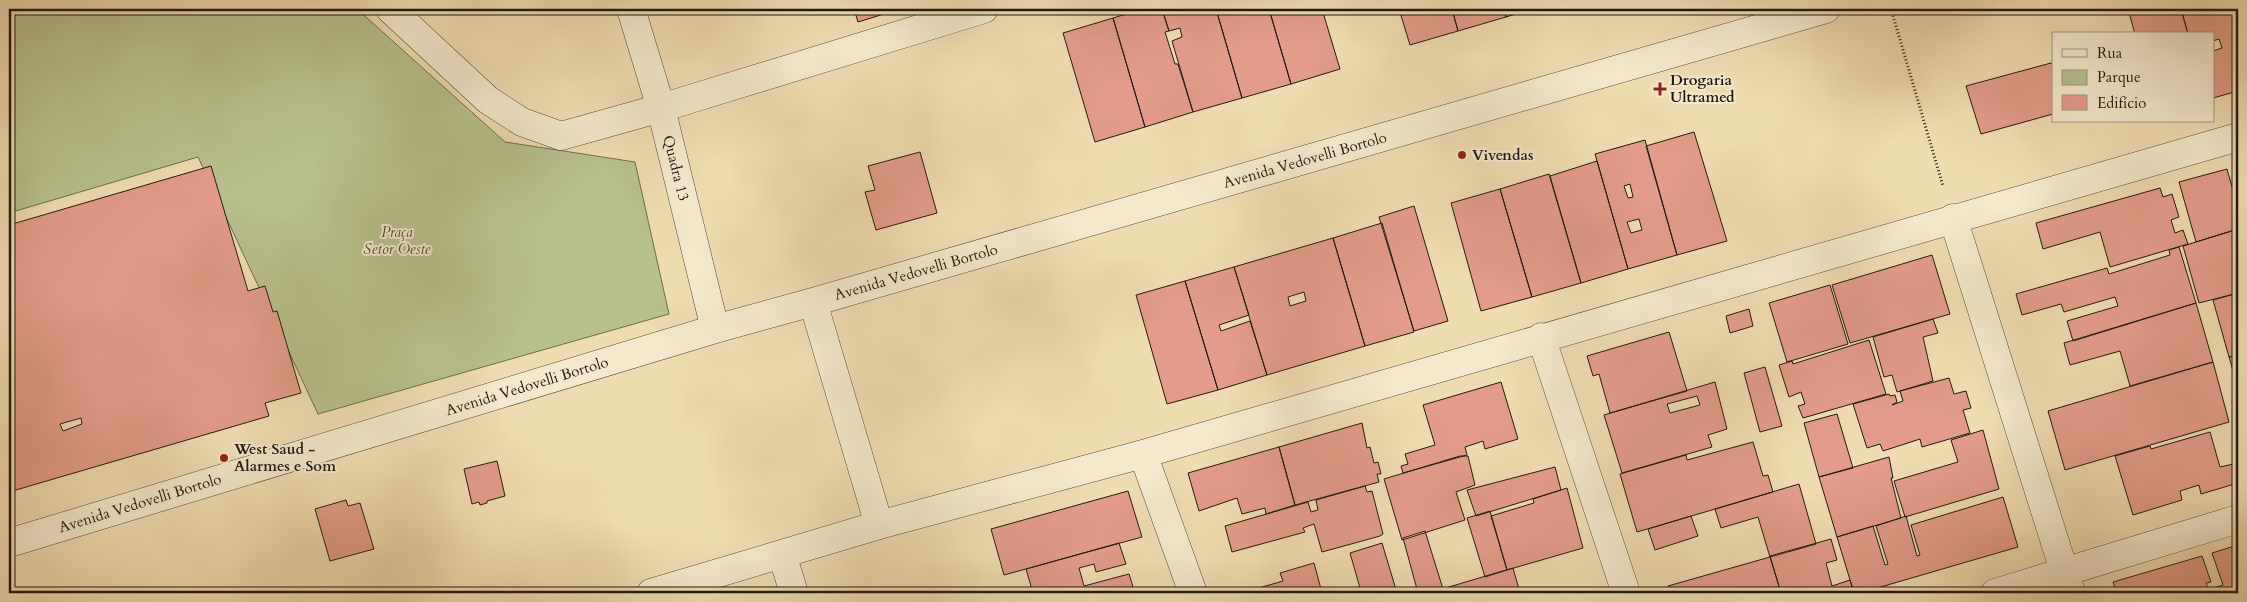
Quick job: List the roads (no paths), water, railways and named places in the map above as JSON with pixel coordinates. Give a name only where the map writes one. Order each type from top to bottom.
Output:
[{"type":"street","points":[[390,9],[488,100],[522,122],[561,136],[661,108],[984,9]]},
{"type":"street","name":"Quadra 13","points":[[631,9],[661,108],[715,329]]},
{"type":"street","name":"Avenida Vedovelli Bortolo","points":[[9,543],[715,329],[1826,9]]},
{"type":"street","points":[[651,593],[879,525],[1143,454],[1541,337],[2238,137]]},
{"type":"street","points":[[1953,218],[2068,583]]},
{"type":"street","points":[[813,302],[879,525]]},
{"type":"street","points":[[1541,337],[1626,593]]},
{"type":"street","points":[[1143,454],[1193,593]]},
{"type":"street","points":[[1995,593],[2068,583],[2238,519]]},
{"type":"street","points":[[782,554],[794,593]]},
{"type":"place","name":"Drogaria Ultramed","points":[[1660,89]]},
{"type":"place","name":"Vivendas","points":[[1462,155]]},
{"type":"place","name":"West Saud - Alarmes e Som","points":[[224,458]]},
{"type":"park label","name":"Praça Setor Oeste","points":[[397,240]]}]
